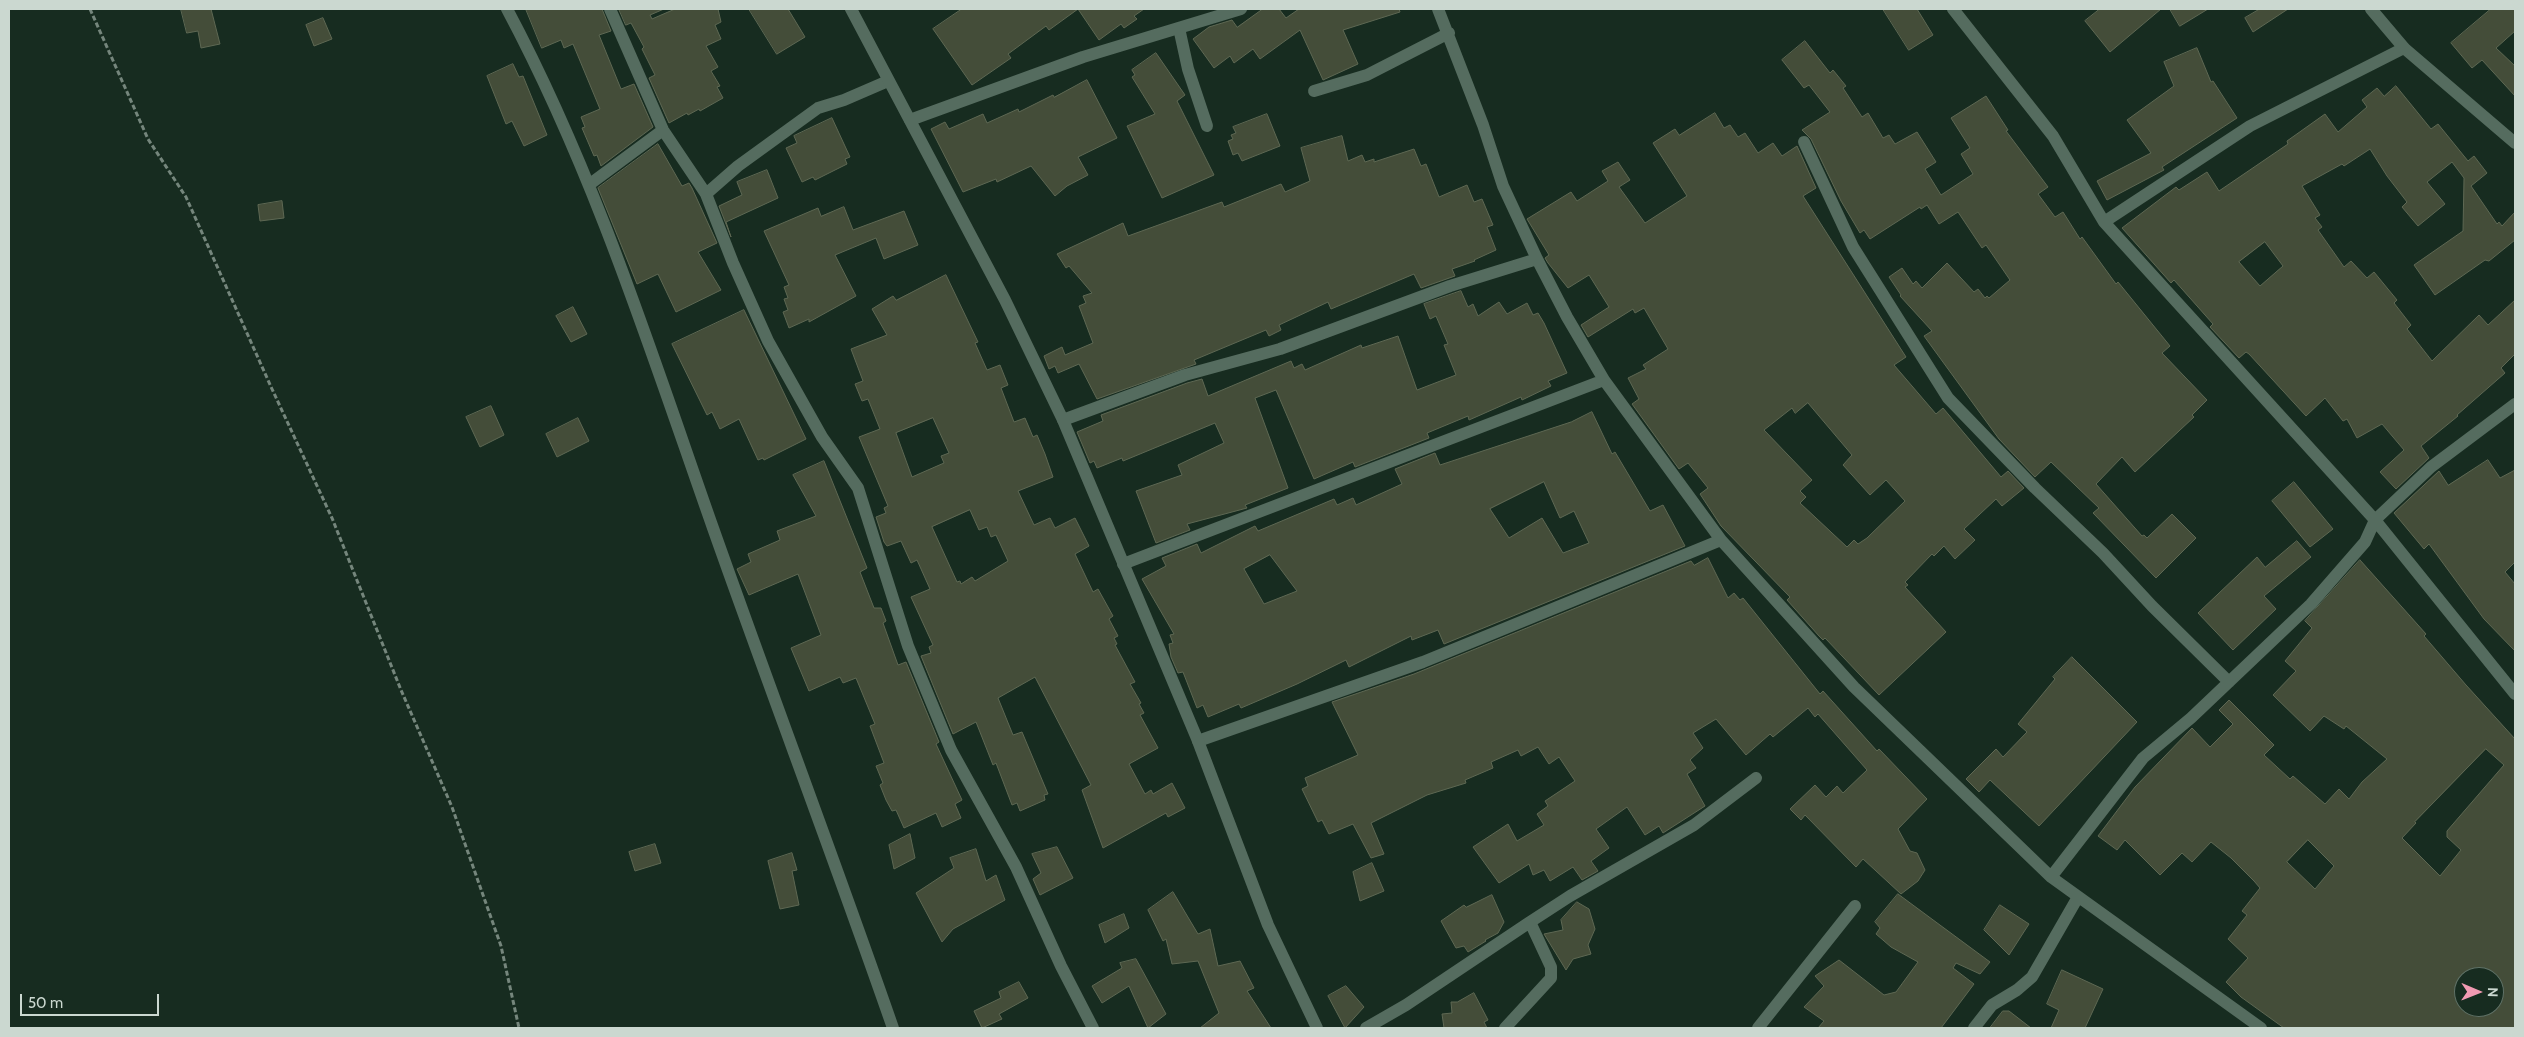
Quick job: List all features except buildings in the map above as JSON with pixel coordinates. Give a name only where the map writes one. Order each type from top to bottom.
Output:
[{"type":"street","points":[[507,9],[590,184],[655,359],[768,682],[847,894],[893,1028]]},
{"type":"street","points":[[610,9],[662,130],[706,194],[733,263],[768,341],[822,438],[858,488],[908,646],[951,750],[1016,867],[1061,966],[1093,1028]]},
{"type":"street","points":[[851,9],[1005,300],[1063,420],[1198,741],[1268,925],[1317,1028]]},
{"type":"street","points":[[910,120],[1008,83],[1241,9]]},
{"type":"street","points":[[1438,9],[1449,33],[1504,186],[1537,259],[1604,380],[1721,540],[1854,687],[2051,877],[2261,1028]]},
{"type":"street","points":[[1953,9],[2053,136],[2104,222],[2204,335],[2375,520],[2515,694]]},
{"type":"street","points":[[2371,9],[2404,48],[2515,143]]},
{"type":"street","points":[[1180,28],[1188,69],[1207,126]]},
{"type":"street","points":[[1314,91],[1366,75],[1449,33]]},
{"type":"street","points":[[2104,222],[2250,126],[2404,48]]},
{"type":"street","points":[[706,194],[738,166],[818,108],[844,100],[888,81]]},
{"type":"street","points":[[590,184],[662,130]]},
{"type":"street","points":[[1804,142],[1852,247],[1948,398],[2022,475],[2103,553],[2152,606],[2229,682]]},
{"type":"street","points":[[1063,420],[1185,375],[1280,349],[1450,286],[1537,259]]},
{"type":"street","points":[[1123,564],[1604,380]]},
{"type":"street","points":[[2051,877],[2143,758],[2191,718],[2311,604],[2365,542],[2375,520],[2431,467],[2515,404]]},
{"type":"street","points":[[1198,741],[1423,662],[1721,540]]},
{"type":"street","points":[[1366,1028],[1406,1005],[1570,896],[1694,825],[1756,778]]},
{"type":"street","points":[[1974,1028],[1992,1005],[2017,990],[2032,977],[2078,897]]},
{"type":"street","points":[[1758,1028],[1855,906]]},
{"type":"street","points":[[1505,1028],[1551,978],[1551,967],[1530,922]]},
{"type":"path","points":[[90,9],[148,139],[186,197],[272,390],[332,518],[452,807],[501,946],[519,1028]]}]
